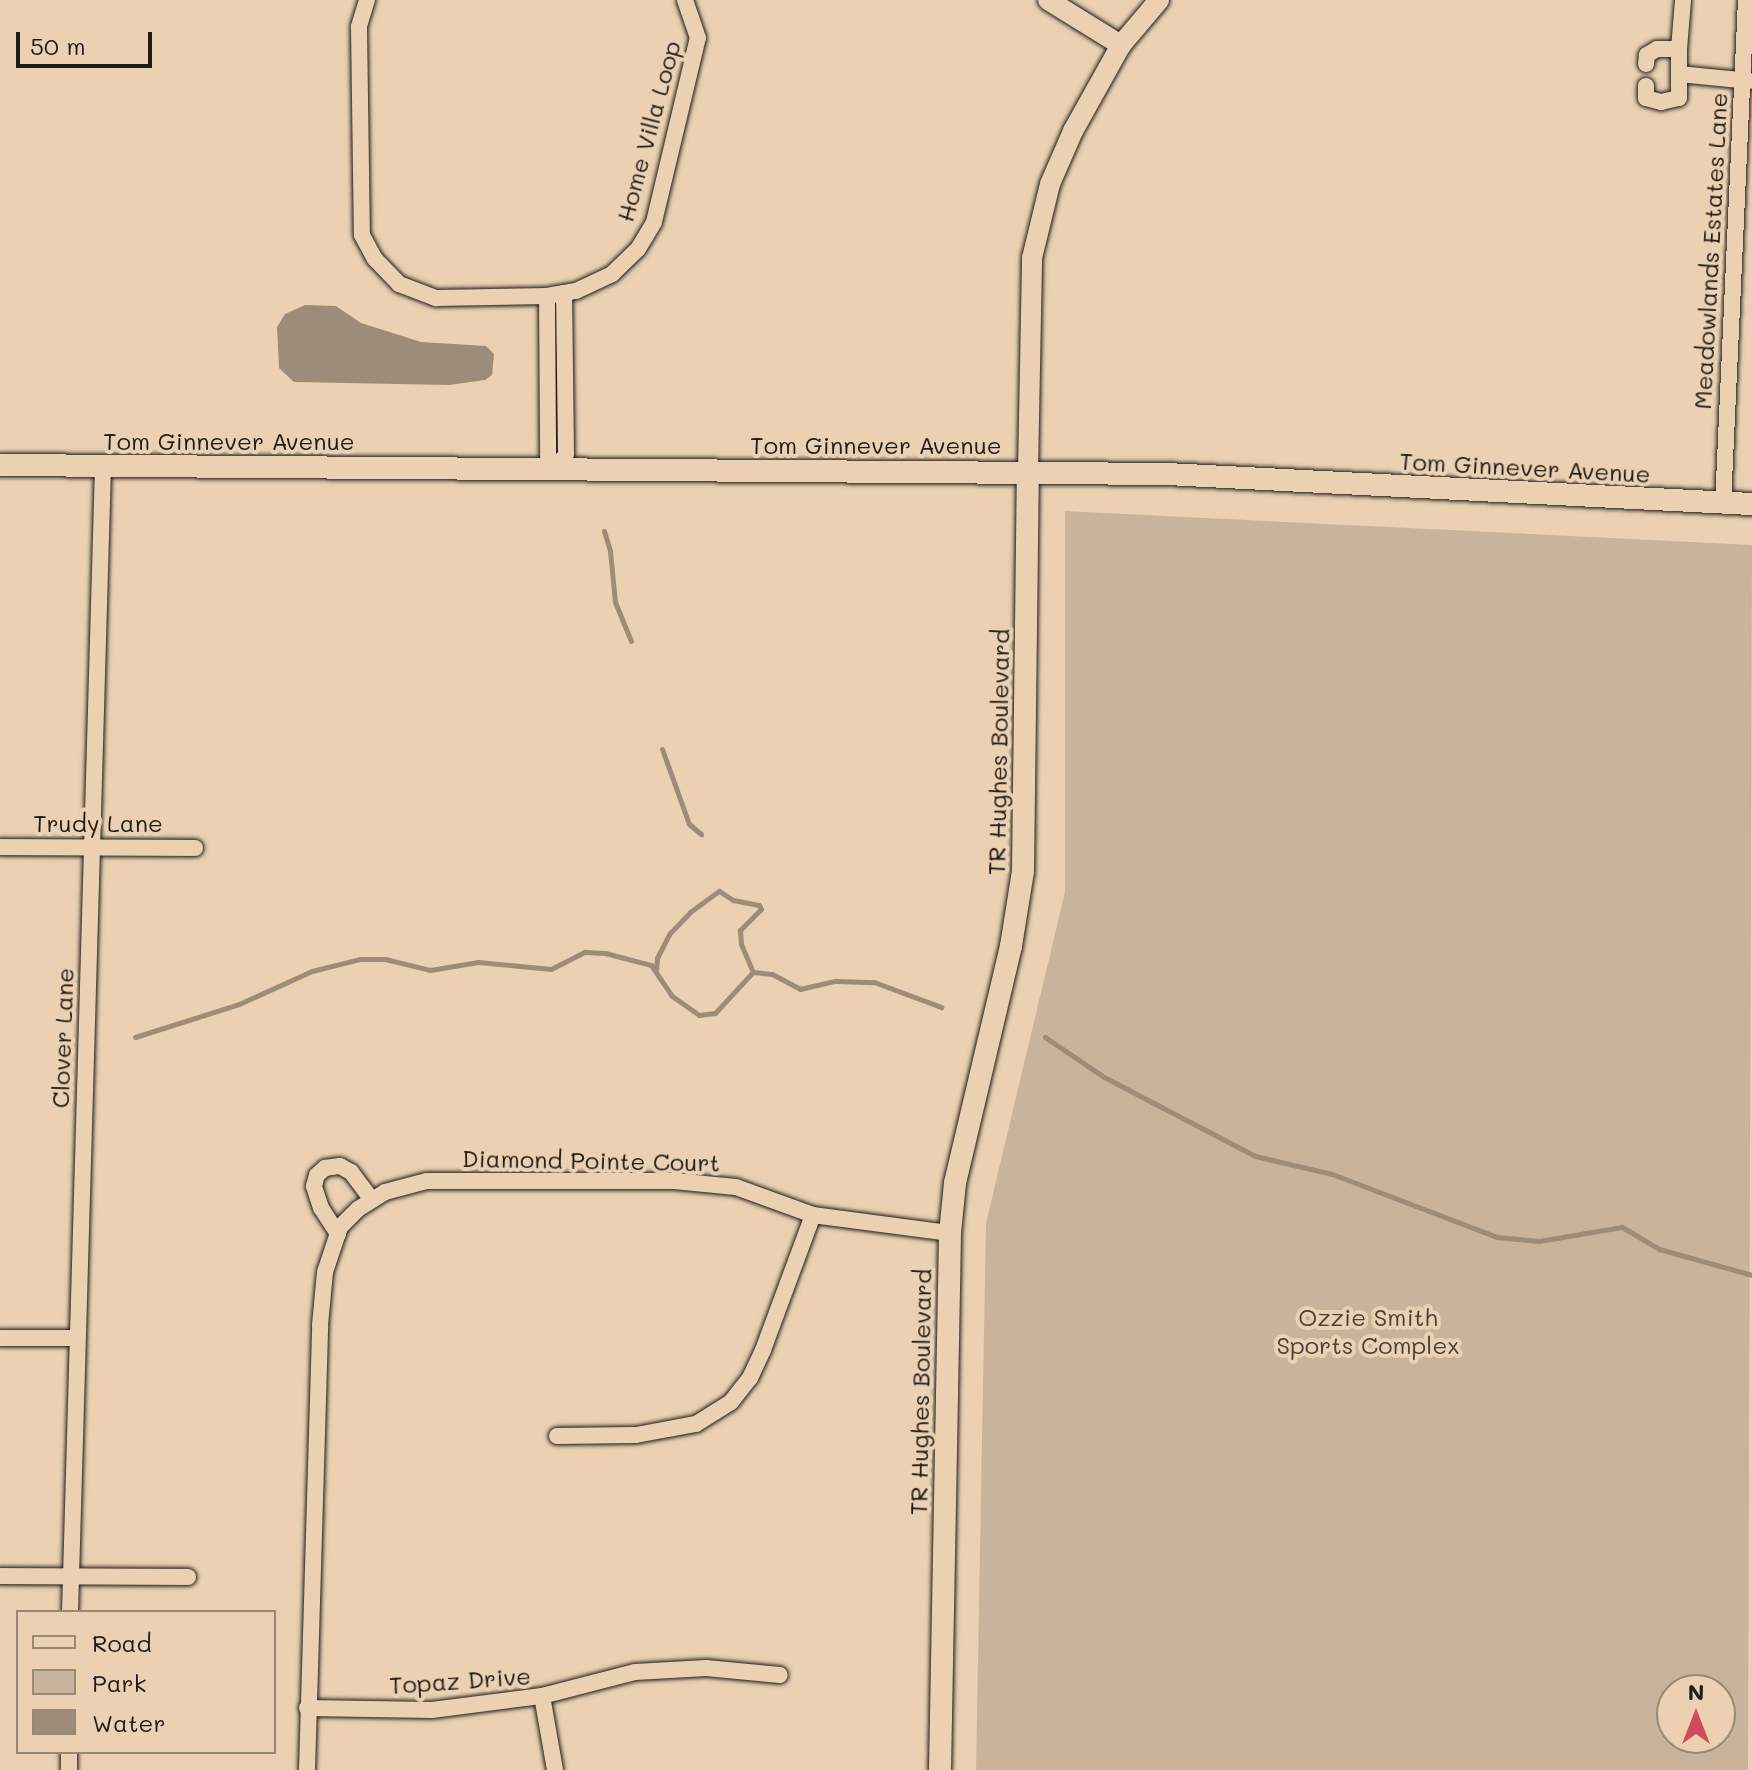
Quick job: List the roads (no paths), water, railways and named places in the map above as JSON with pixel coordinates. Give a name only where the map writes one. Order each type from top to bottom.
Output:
[{"type":"main road","name":"Tom Ginnever Avenue","points":[[0,465],[1167,474],[1752,504]]},
{"type":"main road","name":"TR Hughes Boulevard","points":[[940,1770],[950,1233],[955,1183],[1011,946],[1023,871],[1028,471]]},
{"type":"street","name":"Home Villa Loop","points":[[367,0],[359,27],[359,202],[362,235],[375,259],[399,284],[436,298],[564,293],[612,274],[638,249],[654,222],[698,38],[685,0]]},
{"type":"street","points":[[1048,0],[1121,45]]},
{"type":"street","name":"TR Hughes Boulevard","points":[[1028,471],[1032,258],[1050,184],[1073,131],[1121,45],[1159,0]]},
{"type":"street","points":[[1646,86],[1646,98],[1661,102],[1679,98],[1683,0]]},
{"type":"street","name":"Meadowlands Estates Lane","points":[[1723,504],[1747,81],[1746,0]]},
{"type":"street","points":[[1646,64],[1647,55],[1657,49],[1679,49]]},
{"type":"street","points":[[1679,74],[1747,81]]},
{"type":"street","points":[[547,296],[548,455],[557,469],[566,454],[564,293]]},
{"type":"street","name":"Clover Lane","points":[[70,1610],[103,466]]},
{"type":"street","name":"Trudy Lane","points":[[0,847],[195,848]]},
{"type":"street","points":[[338,1234],[321,1208],[314,1186],[317,1175],[325,1168],[340,1166],[351,1172],[372,1200]]},
{"type":"street","name":"Diamond Pointe Court","points":[[307,1770],[320,1325],[325,1272],[340,1227],[372,1200],[385,1192],[427,1181],[674,1181],[736,1187],[813,1215],[950,1233]]},
{"type":"street","points":[[557,1436],[636,1435],[696,1424],[731,1402],[750,1378],[763,1350],[813,1215]]},
{"type":"street","points":[[0,1338],[77,1338]]},
{"type":"street","points":[[0,1576],[188,1577]]},
{"type":"street","points":[[542,1696],[635,1672],[706,1668],[780,1675]]},
{"type":"street","name":"Topaz Drive","points":[[307,1708],[432,1710],[542,1696],[555,1770]]},
{"type":"water","points":[[305,305],[336,306],[361,323],[421,342],[486,346],[494,354],[492,375],[485,380],[449,385],[294,382],[279,368],[277,327],[285,314]]},
{"type":"waterway","points":[[604,531],[610,551],[615,602],[631,641]]},
{"type":"waterway","points":[[662,749],[689,824],[701,834]]},
{"type":"waterway","points":[[656,970],[657,958],[670,933],[690,912],[719,891],[733,900],[759,905],[761,909],[740,930],[741,944],[753,972]]},
{"type":"waterway","points":[[135,1037],[239,1004],[312,971],[360,959],[385,959],[430,970],[478,962],[551,969],[585,952],[605,953],[651,965],[672,996],[699,1015],[715,1013],[753,972],[772,974],[800,989],[836,981],[874,982],[941,1007]]},
{"type":"waterway","points":[[1045,1037],[1104,1077],[1255,1156],[1332,1174],[1497,1237],[1539,1241],[1622,1227],[1659,1249],[1752,1275]]},
{"type":"park label","name":"Ozzie Smith Sports Complex","points":[[1368,1331]]}]
